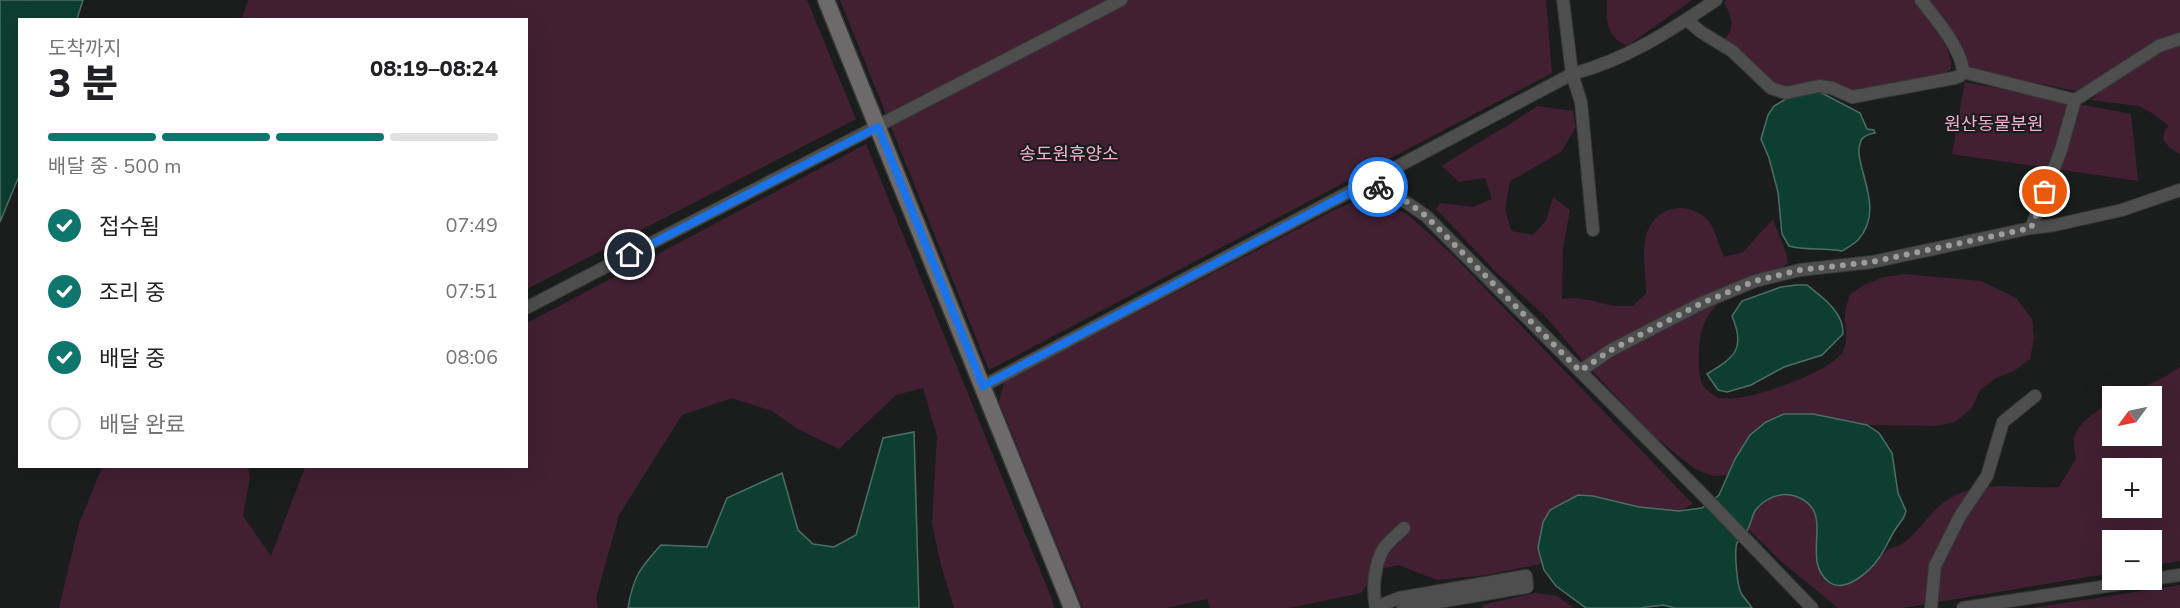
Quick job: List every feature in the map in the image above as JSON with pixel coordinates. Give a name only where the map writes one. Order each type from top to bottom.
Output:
[{"type":"main road","points":[[826,0],[1072,608]]},
{"type":"street","points":[[528,308],[1121,0]]},
{"type":"street","points":[[1563,0],[1572,74],[1581,102],[1593,230]]},
{"type":"street","points":[[983,386],[1572,74],[1598,67],[1626,55],[1660,37],[1716,0]]},
{"type":"street","points":[[1687,20],[1701,32],[1732,51],[1771,88],[1786,93],[1819,86],[1832,88],[1852,97],[1954,78],[1963,72],[1962,64],[1952,43],[1921,0]]},
{"type":"street","points":[[2031,228],[2061,150],[2075,100],[2159,46],[2180,39]]},
{"type":"street","points":[[1963,72],[2075,100]]},
{"type":"street","points":[[1366,184],[1399,196],[1426,216],[1812,608]]},
{"type":"street","points":[[1580,371],[1611,350],[1702,303],[1755,281],[1800,270],[1872,262],[2031,228],[2055,225],[2122,210],[2180,190]]},
{"type":"street","points":[[1931,608],[1935,566],[1960,516],[1987,476],[2004,422],[2035,396]]},
{"type":"street","points":[[1375,608],[1373,594],[1378,563],[1384,547],[1404,528]]},
{"type":"street","points":[[1964,608],[2180,575]]},
{"type":"street","points":[[1375,608],[1399,598],[1526,576],[1527,587],[1403,608]]},
{"type":"street","points":[[1375,608],[1390,608]]},
{"type":"green space","points":[[248,0],[807,0],[856,119],[528,288],[528,18],[242,18]]},
{"type":"green space","name":"송도원휴양소","points":[[840,0],[1546,0],[1552,73],[989,370]]},
{"type":"green space","points":[[1607,0],[1691,1],[1627,46],[1611,33],[1607,15]]},
{"type":"green space","points":[[1727,0],[1914,0],[1944,42],[1951,60],[1951,69],[1942,76],[1850,93],[1789,89],[1778,86],[1723,41],[1731,27],[1731,18],[1724,2]]},
{"type":"green space","points":[[1928,0],[2180,0],[2180,34],[2075,91],[1970,69],[1958,42]]},
{"type":"green space","points":[[2180,45],[2180,154],[2169,147],[2163,139],[2165,130],[2169,126],[2152,113],[2138,106],[2091,100],[2132,68]]},
{"type":"green space","name":"원산동물분원","points":[[1965,82],[2131,114],[2138,181],[1952,154]]},
{"type":"green space","points":[[1537,106],[1573,111],[1576,127],[1561,152],[1510,181],[1505,208],[1511,231],[1533,235],[1546,221],[1553,197],[1570,210],[1563,248],[1562,299],[1575,298],[1613,306],[1633,306],[1646,293],[1644,254],[1647,232],[1658,216],[1665,211],[1690,209],[1707,219],[1724,257],[1743,252],[1773,219],[1788,263],[1728,296],[1708,317],[1701,333],[1699,371],[1702,384],[1718,398],[1737,398],[1779,387],[1827,365],[1844,349],[1845,312],[1850,294],[1884,277],[1904,274],[1981,281],[2016,298],[2032,319],[2034,339],[2030,359],[1980,390],[1971,409],[1955,422],[1936,426],[1867,425],[1813,414],[1784,414],[1735,459],[1727,475],[1713,476],[1695,469],[1650,433],[1546,317],[1497,273],[1436,209],[1440,203],[1473,207],[1492,199],[1485,178],[1459,182],[1442,166]]},
{"type":"green space","points":[[866,144],[1054,608],[954,608],[932,523],[937,436],[923,388],[896,395],[839,449],[796,428],[772,411],[732,398],[682,415],[619,515],[596,598],[598,608],[59,608],[79,524],[102,468],[248,468],[250,478],[243,516],[271,556],[305,468],[528,468],[528,322]]},
{"type":"green space","points":[[1358,200],[1379,200],[1407,214],[1454,256],[1693,504],[1679,511],[1639,507],[1593,496],[1550,510],[1541,536],[1541,564],[1486,575],[1437,580],[1398,565],[1377,570],[1361,593],[1289,608],[1210,608],[1207,599],[1166,608],[1083,608],[999,401],[1004,382],[1334,210]]},
{"type":"green space","points":[[2180,367],[2180,561],[2162,564],[2162,530],[2102,530],[2102,575],[1902,608],[1838,608],[1781,561],[1748,529],[1755,511],[1769,498],[1781,495],[1794,496],[1807,503],[1816,515],[1818,531],[1815,557],[1872,566],[1888,550],[1905,542],[1938,507],[1956,495],[1985,487],[2059,487],[2076,459],[2074,439],[2076,433],[2089,417],[2102,408],[2102,446],[2162,446],[2162,386],[2146,386]]},
{"type":"green space","points":[[2180,585],[2180,608],[2032,608],[2148,590],[2162,590],[2162,588]]},
{"type":"green space","points":[[1535,593],[1557,596],[1574,608],[1483,608],[1482,605]]},
{"type":"shaded area","points":[[0,0],[83,0],[77,18],[18,18],[18,178],[0,222]]},
{"type":"shaded area","points":[[1816,90],[1860,113],[1867,129],[1874,130],[1875,133],[1863,138],[1859,148],[1870,213],[1866,227],[1858,240],[1842,251],[1789,246],[1782,234],[1778,192],[1769,158],[1761,139],[1768,115],[1774,106],[1788,98]]},
{"type":"shaded area","points":[[1807,285],[1831,306],[1840,319],[1843,334],[1822,355],[1784,367],[1751,385],[1727,392],[1718,390],[1707,374],[1725,362],[1735,351],[1738,337],[1732,316],[1742,301],[1781,287]]},
{"type":"shaded area","points":[[1784,414],[1813,414],[1867,425],[1879,433],[1892,453],[1898,493],[1906,511],[1879,558],[1857,579],[1842,585],[1835,585],[1820,572],[1817,561],[1815,512],[1808,503],[1790,495],[1778,495],[1758,507],[1747,531],[1737,543],[1737,576],[1740,589],[1752,608],[1675,608],[1663,605],[1639,608],[1586,608],[1556,586],[1544,570],[1538,548],[1543,522],[1550,510],[1578,495],[1593,496],[1639,507],[1679,511],[1702,508],[1719,495],[1735,459],[1750,435],[1766,422]]},
{"type":"shaded area","points":[[914,432],[919,608],[628,608],[632,588],[638,574],[661,545],[707,547],[727,498],[782,473],[798,530],[813,544],[834,547],[856,535],[883,438]]},
{"type":"way so far","points":[[1378,187],[1399,196],[1426,216],[1580,371],[1611,350],[1702,303],[1755,281],[1800,270],[1872,262],[2031,228],[2045,192]]},
{"type":"route","points":[[630,255],[878,127],[983,386],[1366,184],[1378,187]]}]
